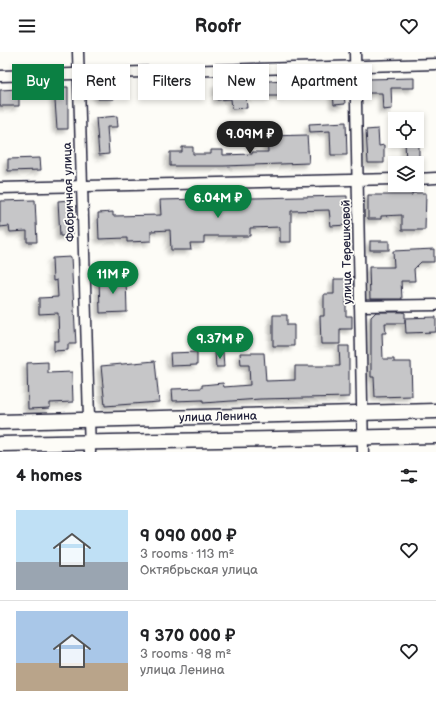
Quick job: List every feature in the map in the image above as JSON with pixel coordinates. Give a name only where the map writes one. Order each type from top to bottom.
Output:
[{"type":"street","name":"Фабричная улица","points":[[78,52],[79,64]]},
{"type":"street","name":"улица Терешковой","points":[[355,52],[356,64]]},
{"type":"street","points":[[372,66],[436,64]]},
{"type":"street","points":[[130,72],[277,69]]},
{"type":"street","points":[[0,76],[72,73]]},
{"type":"street","name":"Фабричная улица","points":[[79,100],[90,447]]},
{"type":"street","name":"улица Терешковой","points":[[357,100],[363,452]]},
{"type":"street","points":[[424,179],[436,178]]},
{"type":"street","points":[[0,188],[388,179]]},
{"type":"street","points":[[360,306],[436,305]]},
{"type":"street","name":"улица Ленина","points":[[0,422],[436,411]]},
{"type":"street","name":"улица Ленина","points":[[0,444],[90,447],[362,437],[436,436]]},
{"type":"building","points":[[414,78],[414,88],[391,88],[392,109],[383,110],[382,93],[372,93],[372,79]]},
{"type":"building","points":[[277,80],[277,96],[269,96],[269,81]]},
{"type":"building","points":[[64,87],[68,87],[68,129],[57,129],[55,100],[64,100]]},
{"type":"building","points":[[12,89],[12,100],[19,100],[19,106],[0,106],[0,90]]},
{"type":"building","points":[[231,100],[246,100],[247,108],[232,109]]},
{"type":"building","points":[[334,100],[345,100],[345,104],[334,105]]},
{"type":"building","points":[[117,116],[118,127],[107,127],[109,154],[99,155],[96,118]]},
{"type":"building","points":[[346,122],[347,155],[331,155],[330,131],[310,132],[309,124]]},
{"type":"building","points":[[378,129],[379,146],[384,145],[384,163],[368,163],[366,130]]},
{"type":"building","points":[[307,135],[309,163],[170,166],[170,152],[182,152],[182,147],[193,147],[193,154],[211,154],[211,150],[223,150],[223,155],[252,154],[252,152],[268,152],[267,136]]},
{"type":"building","points":[[405,148],[419,148],[419,156],[406,156]]},
{"type":"building","points":[[40,158],[41,170],[8,171],[8,159]]},
{"type":"building","points":[[412,193],[426,193],[425,230],[402,230],[402,215],[381,216],[381,219],[368,219],[368,195],[412,195]]},
{"type":"building","points":[[347,196],[347,225],[331,226],[329,210],[291,211],[291,242],[280,242],[280,227],[250,228],[250,236],[204,236],[204,243],[190,243],[191,250],[171,250],[170,230],[151,231],[151,241],[127,242],[127,238],[99,239],[98,213],[113,212],[113,216],[161,215],[160,200]]},
{"type":"building","points":[[35,200],[37,242],[27,242],[27,231],[10,232],[9,226],[0,227],[0,201]]},
{"type":"building","points":[[70,200],[72,236],[60,236],[58,201]]},
{"type":"building","points":[[370,241],[389,241],[389,250],[370,250]]},
{"type":"building","points":[[434,249],[434,262],[421,262],[414,269],[415,281],[401,281],[402,299],[370,299],[369,267],[394,267],[393,251]]},
{"type":"building","points":[[71,257],[76,344],[68,344],[68,350],[54,351],[54,341],[59,341],[58,313],[39,314],[39,298],[58,297],[57,280],[53,281],[52,258]]},
{"type":"building","points":[[126,277],[127,312],[100,313],[99,278]]},
{"type":"building","points":[[334,279],[350,279],[350,297],[346,297],[346,316],[352,316],[352,329],[340,329],[340,344],[321,344],[320,316],[324,316],[324,294],[334,294]]},
{"type":"building","points":[[376,312],[403,312],[405,313],[405,318],[436,317],[436,332],[406,333],[405,319],[405,323],[385,323],[386,333],[382,333],[383,359],[394,359],[394,362],[411,362],[412,396],[375,397],[374,377],[371,377],[371,317]]},
{"type":"building","points":[[273,315],[287,315],[287,325],[294,325],[294,346],[273,346]]},
{"type":"building","points":[[339,346],[349,346],[349,397],[260,399],[203,403],[203,400],[173,401],[172,389],[202,388],[202,385],[223,383],[224,387],[250,385],[249,365],[241,365],[240,353],[264,353],[266,381],[295,380],[295,366],[340,366]]},
{"type":"building","points":[[197,352],[197,365],[171,366],[170,353]]},
{"type":"building","points":[[215,352],[223,352],[224,367],[216,367]]},
{"type":"building","points":[[155,361],[159,402],[105,406],[101,366]]},
{"type":"building","points":[[48,362],[48,373],[72,372],[73,402],[50,403],[50,408],[28,409],[27,363]]}]
